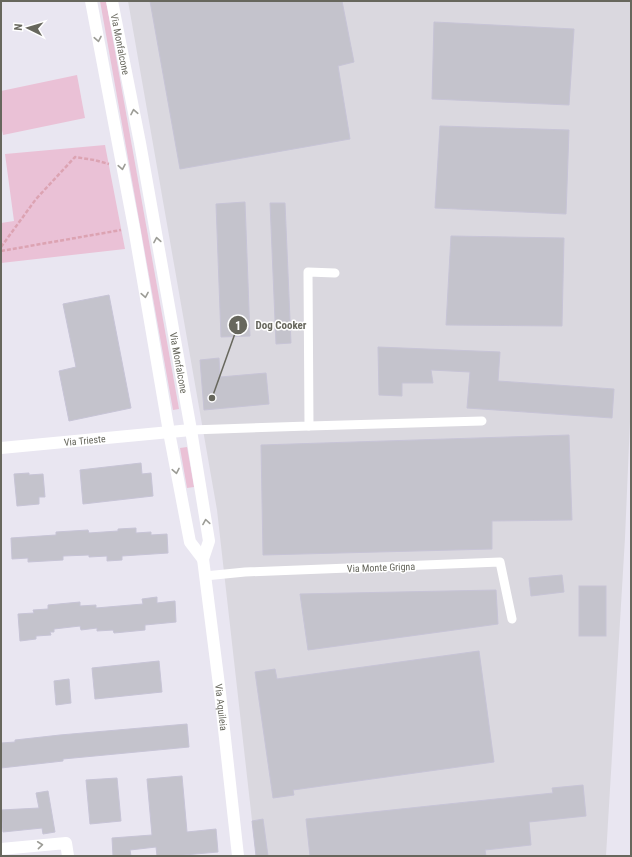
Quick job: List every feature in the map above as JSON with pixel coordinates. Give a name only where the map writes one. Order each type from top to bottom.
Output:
[{"type":"street","points":[[91,1],[134,228],[169,432]]},
{"type":"street","name":"Via Monfalcone","points":[[112,1],[140,143],[191,430]]},
{"type":"street","points":[[191,430],[209,541],[202,559]]},
{"type":"street","name":"Via Trieste","points":[[1,448],[191,430]]},
{"type":"street","name":"Via Aquileia","points":[[169,432],[190,542],[202,559],[205,576],[238,856]]},
{"type":"street","points":[[1,849],[66,843],[68,856]]},
{"type":"lane","points":[[309,426],[308,272],[335,273]]},
{"type":"lane","points":[[191,430],[482,421]]},
{"type":"lane","name":"Via Monte Grigna","points":[[205,576],[245,572],[500,562],[512,618]]},
{"type":"path","points":[[1,247],[36,199],[75,157],[109,164],[121,162]]},
{"type":"path","points":[[1,250],[134,228]]},
{"type":"shaded area","points":[[100,1],[106,1],[179,409],[173,410]]},
{"type":"shaded area","points":[[128,1],[631,1],[631,398],[625,538],[606,856],[256,856],[217,510]]},
{"type":"shaded area","points":[[77,75],[85,118],[3,135],[1,125],[1,91]]},
{"type":"shaded area","points":[[105,145],[125,249],[1,263],[1,223],[14,221],[5,154]]},
{"type":"shaded area","points":[[187,447],[194,487],[187,488],[180,448]]},
{"type":"building","points":[[150,1],[342,1],[354,62],[338,66],[350,139],[180,169]]},
{"type":"building","points":[[434,22],[574,29],[569,105],[432,99]]},
{"type":"building","points":[[440,126],[569,130],[566,214],[435,208]]},
{"type":"building","points":[[245,202],[250,336],[221,337],[216,204]]},
{"type":"building","points":[[270,203],[285,203],[291,343],[276,344]]},
{"type":"building","points":[[451,236],[564,238],[562,326],[446,325]]},
{"type":"building","points":[[109,295],[131,408],[69,421],[59,371],[76,367],[63,304]]},
{"type":"building","points":[[378,347],[500,352],[498,381],[614,389],[612,418],[467,408],[470,372],[431,370],[433,383],[402,383],[402,396],[379,395]]},
{"type":"building","points":[[219,358],[220,377],[266,373],[269,404],[204,410],[200,360]]},
{"type":"building","points":[[569,435],[572,520],[492,521],[492,549],[263,555],[261,445]]},
{"type":"building","points":[[141,463],[142,474],[151,473],[153,496],[83,504],[80,470]]},
{"type":"building","points":[[29,473],[29,475],[43,474],[45,497],[39,497],[39,504],[17,506],[14,474]]},
{"type":"building","points":[[136,528],[136,533],[151,532],[151,535],[167,534],[168,553],[122,556],[122,560],[107,561],[107,556],[89,557],[89,555],[63,556],[63,560],[28,562],[28,558],[12,559],[11,538],[56,535],[56,532],[88,530],[89,533]]},
{"type":"building","points":[[562,575],[564,592],[531,596],[529,578]]},
{"type":"building","points":[[579,586],[606,586],[606,636],[579,636]]},
{"type":"building","points":[[496,590],[498,624],[308,650],[300,594]]},
{"type":"building","points":[[157,597],[157,603],[175,601],[176,622],[145,625],[145,630],[114,633],[113,630],[97,631],[97,628],[81,630],[80,626],[54,629],[54,632],[50,632],[51,635],[36,636],[36,639],[20,641],[18,614],[34,613],[33,610],[48,609],[48,605],[80,602],[80,606],[96,605],[96,608],[143,604],[142,599]]},
{"type":"building","points":[[479,651],[494,762],[293,790],[294,795],[273,798],[255,672],[275,669],[277,679]]},
{"type":"building","points":[[159,661],[162,692],[95,699],[92,668]]},
{"type":"building","points":[[69,679],[71,703],[56,705],[54,681]]},
{"type":"building","points":[[187,724],[189,747],[63,759],[63,761],[1,768],[1,743],[60,735]]},
{"type":"building","points":[[182,776],[187,832],[216,829],[218,852],[157,856],[156,847],[130,850],[131,856],[113,856],[112,838],[152,835],[147,779]]},
{"type":"building","points":[[117,778],[121,821],[90,824],[86,780]]},
{"type":"building","points":[[583,785],[586,816],[529,822],[531,845],[485,850],[486,856],[310,856],[306,819],[553,793],[552,788]]},
{"type":"building","points":[[48,791],[55,832],[43,834],[42,828],[3,832],[1,810],[39,808],[36,793]]},
{"type":"building","points":[[263,819],[268,856],[256,856],[252,821]]},
{"type":"place","name":"Dog Cooker","points":[[212,398]]}]
